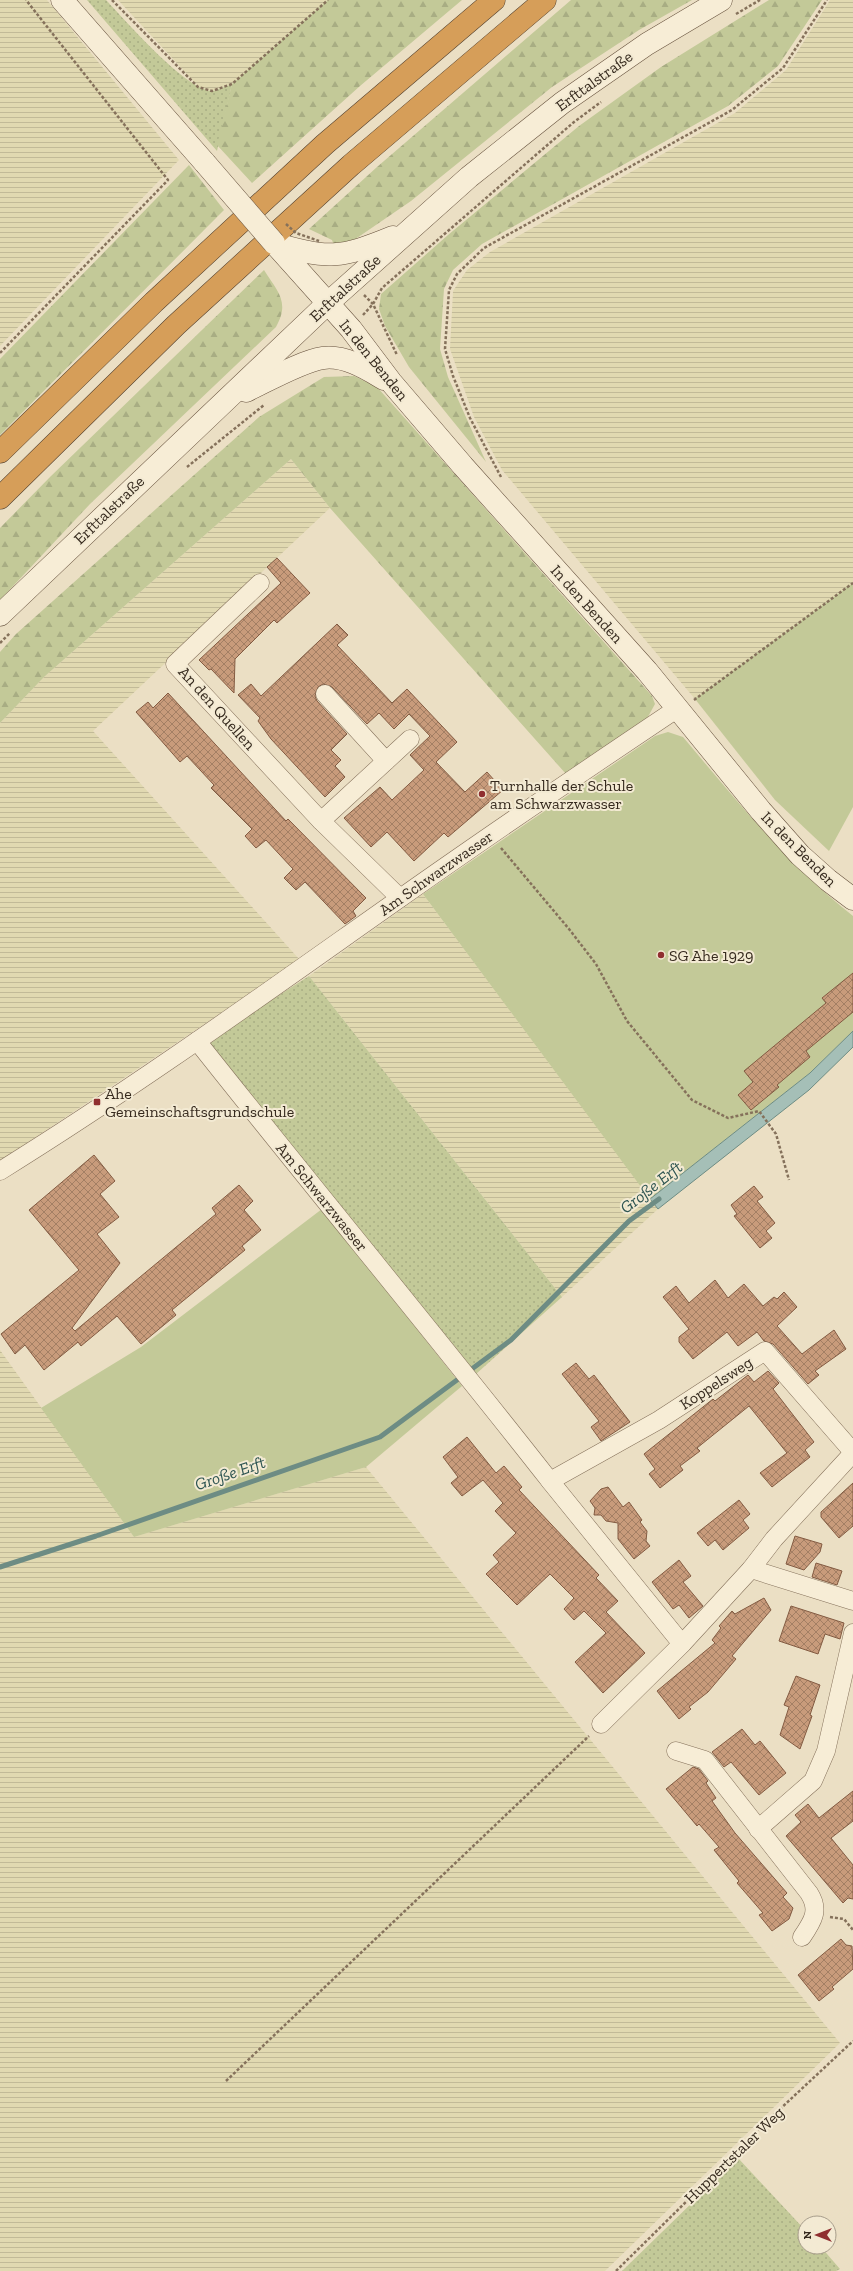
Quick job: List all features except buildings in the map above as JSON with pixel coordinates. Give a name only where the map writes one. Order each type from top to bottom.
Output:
[{"type":"highway","points":[[0,452],[154,302],[314,155],[494,0]]},
{"type":"highway","points":[[0,498],[176,325],[345,170],[545,0]]},
{"type":"main road","name":"In den Benden","points":[[62,0],[206,163],[298,271],[351,329],[390,382],[647,671],[781,833],[828,880],[853,899]]},
{"type":"main road","name":"Erfttalstraße","points":[[6,622],[136,484],[227,400],[328,303],[407,231],[470,177],[562,103],[647,44],[727,8]]},
{"type":"main road","points":[[274,243],[315,255],[348,253],[407,231]]},
{"type":"main road","points":[[227,400],[299,366],[324,358],[359,364],[390,382]]},
{"type":"street","name":"An den Quellen","points":[[260,583],[175,664],[321,821],[400,898]]},
{"type":"street","points":[[325,694],[386,761]]},
{"type":"street","name":"Am Schwarzwasser","points":[[0,1171],[79,1122],[490,835],[678,708]]},
{"type":"street","points":[[321,821],[410,739]]},
{"type":"street","name":"Am Schwarzwasser","points":[[197,1041],[324,1202],[448,1352],[550,1481]]},
{"type":"street","name":"Koppelsweg","points":[[550,1481],[659,1420],[765,1351],[853,1453],[774,1539],[751,1569],[682,1644],[602,1724]]},
{"type":"street","points":[[550,1481],[682,1644]]},
{"type":"street","points":[[751,1569],[853,1601]]},
{"type":"street","points":[[758,1829],[813,1781],[826,1751],[853,1633]]},
{"type":"street","points":[[676,1751],[705,1760],[809,1893],[814,1902],[815,1915],[802,1937]]},
{"type":"path","points":[[0,353],[168,180],[26,0]]},
{"type":"path","points":[[112,0],[198,86],[212,91],[232,84],[328,0]]},
{"type":"path","points":[[727,8],[760,0]]},
{"type":"path","points":[[502,479],[470,418],[453,376],[445,350],[449,290],[457,274],[484,248],[732,110],[783,68],[827,0]]},
{"type":"path","points":[[351,329],[373,304],[382,288],[574,122],[604,100]]},
{"type":"path","points":[[185,468],[271,401]]},
{"type":"path","points":[[678,708],[690,705],[695,699],[853,583]]},
{"type":"path","points":[[0,643],[6,622]]},
{"type":"path","points":[[490,835],[569,929],[596,964],[627,1021],[692,1100],[728,1118],[759,1111],[776,1134],[789,1180]]},
{"type":"path","points":[[226,2081],[602,1724]]},
{"type":"path","points":[[815,1915],[844,1919],[853,1930]]},
{"type":"path","name":"Huppertstaler Weg","points":[[616,2271],[779,2110],[853,2041]]},
{"type":"shaded area","points":[[0,0],[47,0],[179,160],[0,346]]},
{"type":"shaded area","points":[[118,0],[328,0],[232,84],[212,91],[199,87]]},
{"type":"shaded area","points":[[830,0],[853,0],[853,583],[695,699],[502,470],[474,417],[450,349],[453,291],[467,270],[490,252],[735,113],[786,70]]},
{"type":"shaded area","points":[[291,459],[330,508],[93,731],[300,960],[0,1161],[0,723],[44,677]]},
{"type":"shaded area","points":[[423,894],[658,1209],[562,1297],[309,976]]},
{"type":"shaded area","points":[[0,1350],[134,1537],[366,1467],[840,2043],[605,2271],[0,2271]]},
{"type":"green space","points":[[87,0],[106,0],[171,66],[200,87],[213,91],[232,84],[217,151]]},
{"type":"green space","points":[[328,0],[462,0],[360,86],[252,183],[217,145],[232,84]]},
{"type":"green space","points":[[571,0],[692,0],[639,30],[552,87],[411,201],[354,240],[335,248],[332,240],[309,229],[377,167]]},
{"type":"green space","points":[[769,0],[822,0],[778,66],[728,106],[482,244],[453,270],[444,289],[440,349],[448,377],[486,462],[409,367],[385,326],[379,309],[381,294],[448,235],[579,126],[661,67]]},
{"type":"green space","points":[[189,165],[224,210],[0,435],[0,359]]},
{"type":"green space","points":[[264,270],[278,291],[282,304],[282,311],[276,327],[90,504],[0,600],[0,528],[51,476]]},
{"type":"green space","points":[[354,376],[377,387],[652,696],[655,704],[644,724],[566,774],[330,508],[291,459],[44,677],[0,723],[0,652],[16,634],[259,417],[324,377]]},
{"type":"green space","points":[[853,583],[853,807],[829,851],[775,800],[695,699]]},
{"type":"green space","name":"SG Ahe 1929","points":[[668,732],[683,737],[743,808],[785,854],[829,896],[853,916],[853,1031],[810,1073],[650,1199],[423,894],[655,736]]},
{"type":"green space","points":[[309,976],[562,1297],[476,1374],[203,1044]]},
{"type":"green space","points":[[322,1209],[462,1386],[366,1467],[134,1537],[41,1408],[141,1347]]},
{"type":"green space","points":[[738,2158],[797,2221],[797,2255],[828,2255],[840,2269],[836,2271],[622,2271]]},
{"type":"water","points":[[853,1031],[853,1047],[809,1090],[658,1209],[650,1199],[810,1073]]},
{"type":"waterway","name":"Große Erft","points":[[0,1567],[96,1536],[380,1437],[511,1340],[629,1221],[659,1199]]},
{"type":"place","name":"Turnhalle der Schule am Schwarzwasser","points":[[482,794]]},
{"type":"place","name":"SG Ahe 1929","points":[[661,955]]},
{"type":"place","name":"Ahe Gemeinschaftsgrundschule","points":[[97,1102]]}]
